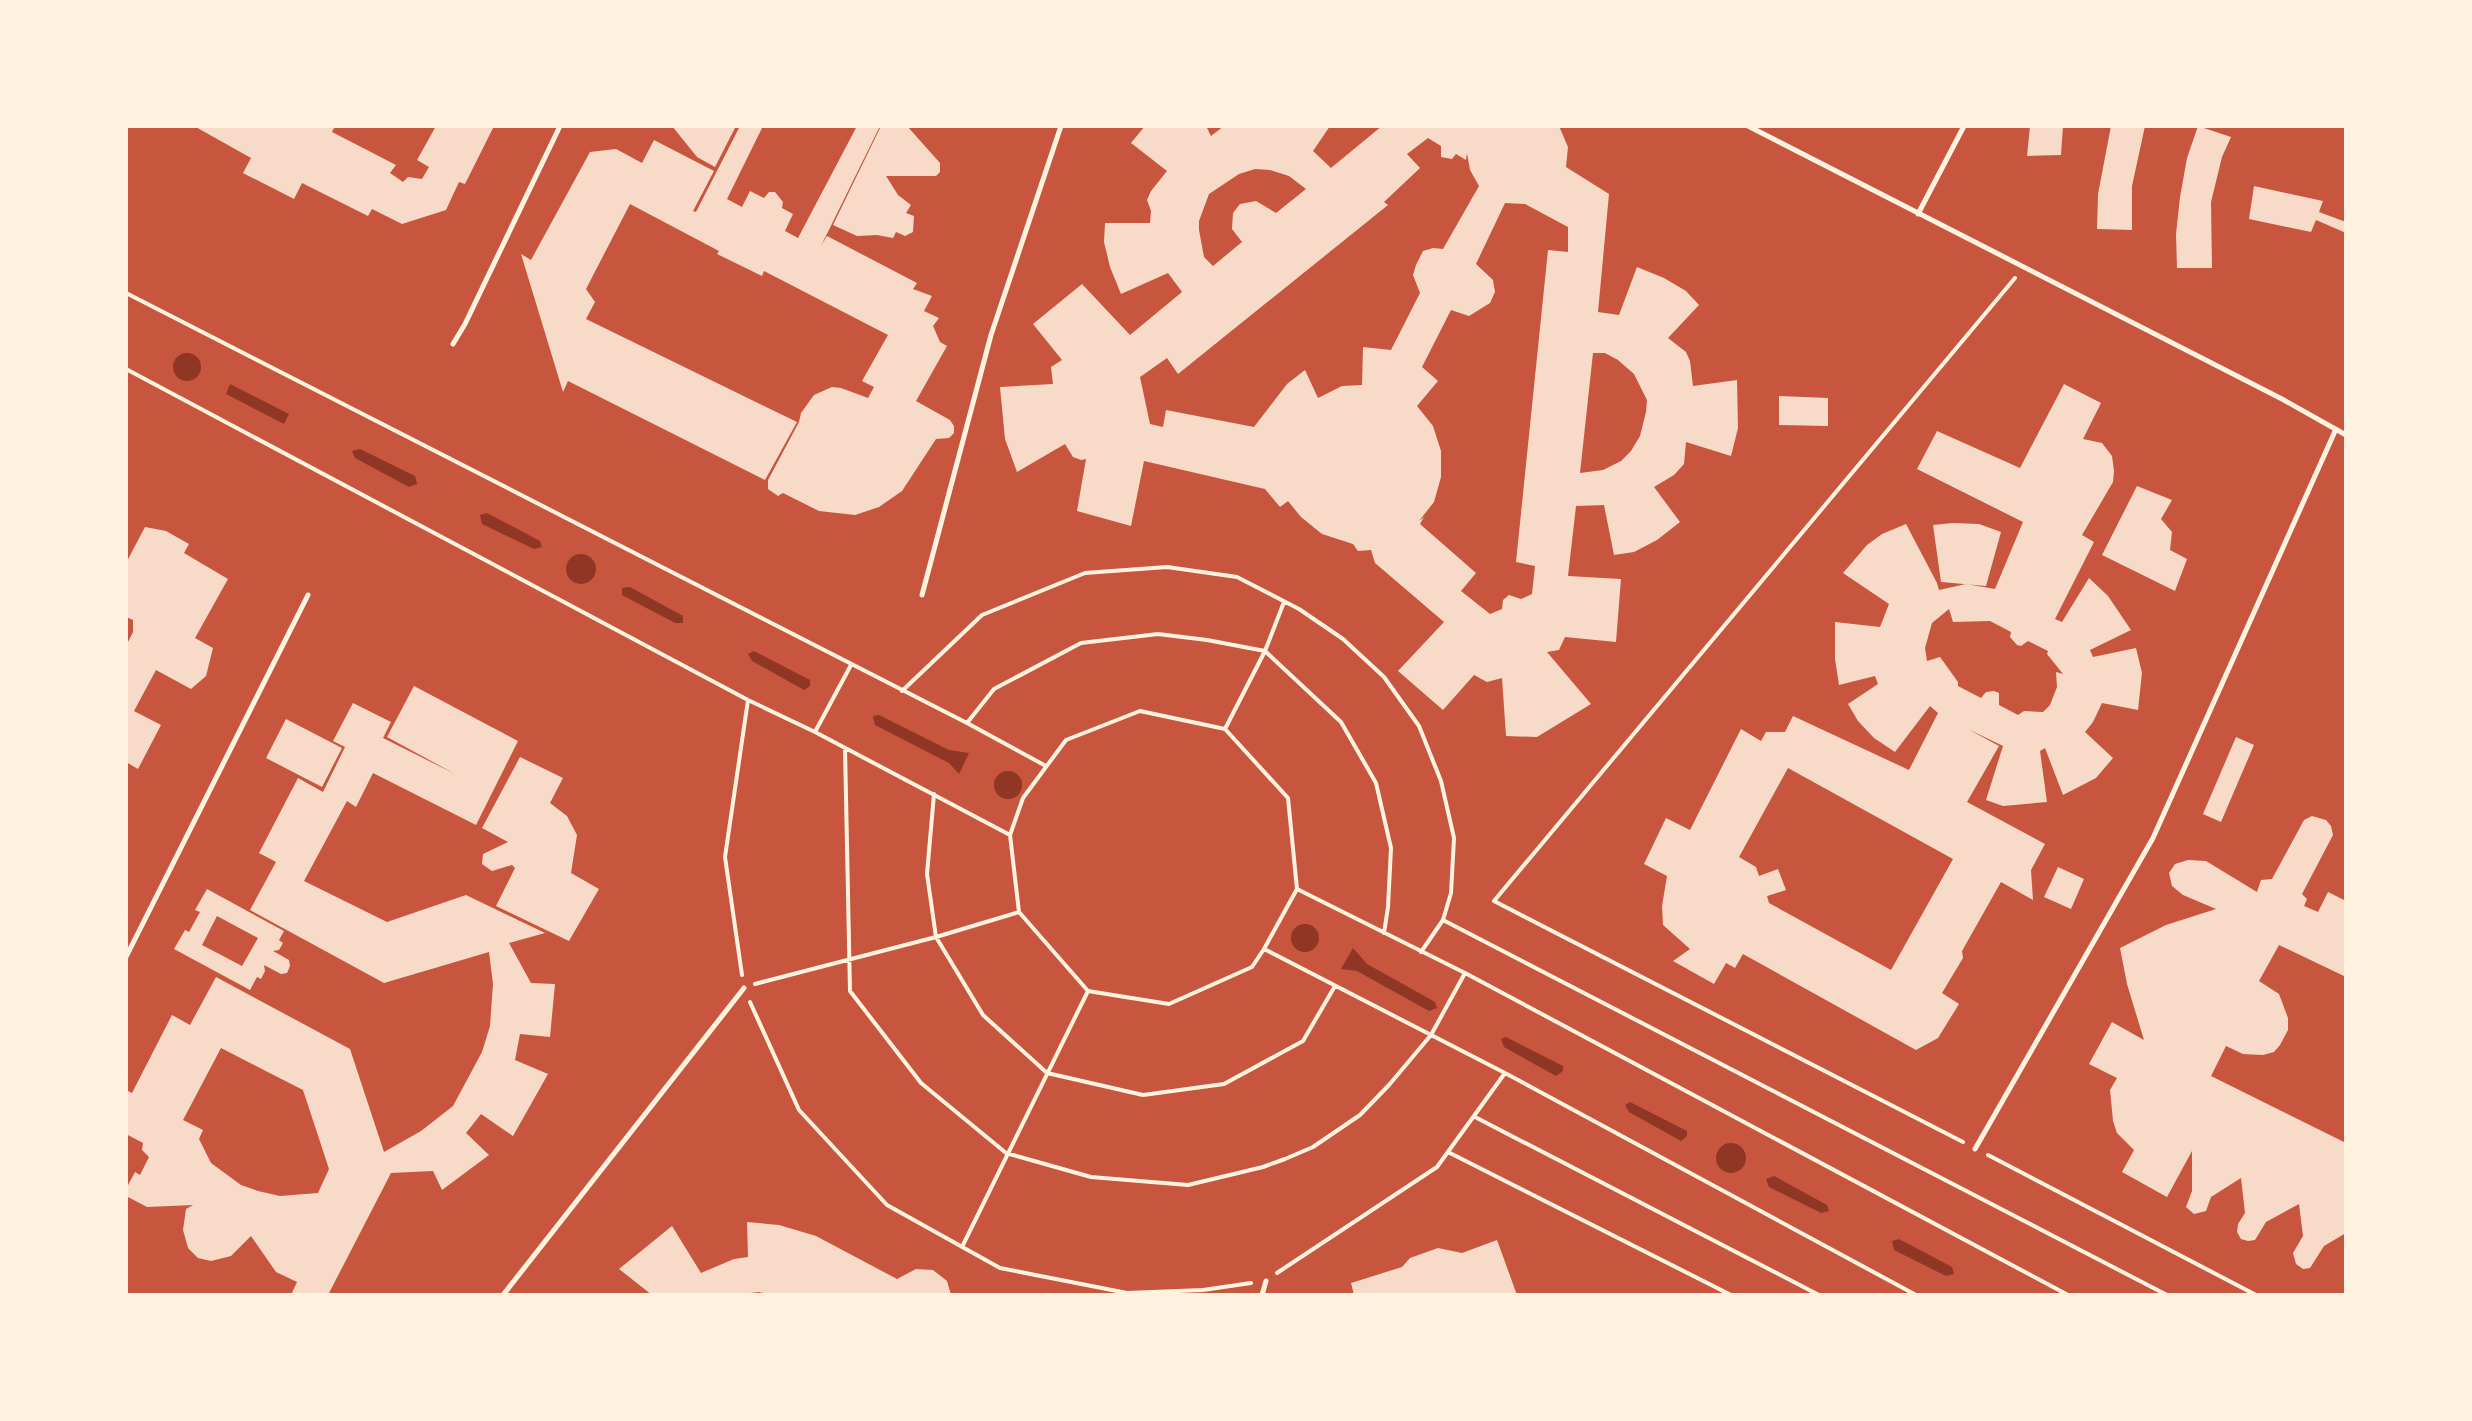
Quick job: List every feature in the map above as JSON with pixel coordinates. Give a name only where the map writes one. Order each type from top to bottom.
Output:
[{"type":"lane","points":[[453,344],[560,126]]},
{"type":"lane","points":[[922,595],[991,335],[1061,126]]},
{"type":"lane","points":[[1748,126],[2282,399],[2346,435]]},
{"type":"lane","points":[[1918,214],[1964,126]]},
{"type":"lane","points":[[1975,1149],[2153,838],[2336,429]]},
{"type":"lane","points":[[126,957],[308,595]]},
{"type":"lane","points":[[503,1295],[744,988]]},
{"type":"lane","points":[[1262,1295],[1266,1281]]},
{"type":"path","points":[[2024,267],[1494,901],[2256,1295]]},
{"type":"path","points":[[126,293],[1046,766]]},
{"type":"path","points":[[126,369],[748,700],[1010,835]]},
{"type":"path","points":[[901,691],[982,615],[1085,573],[1167,567],[1237,577],[1343,639],[1384,677],[1419,726],[1441,781],[1454,838],[1451,893],[1443,920],[1421,952]]},
{"type":"path","points":[[1225,729],[1265,651],[1284,602]]},
{"type":"path","points":[[967,723],[994,689],[1081,643],[1158,634],[1265,651],[1341,722],[1376,783],[1391,848],[1384,933]]},
{"type":"path","points":[[815,732],[851,665]]},
{"type":"path","points":[[748,700],[725,857],[744,988],[799,1110],[887,1205],[1000,1268],[1127,1293],[1203,1290],[1266,1281],[1437,1167],[1505,1073]]},
{"type":"path","points":[[1140,711],[1225,729],[1288,798],[1297,889],[1252,967],[1169,1004],[1088,991],[1019,912],[1010,835],[1023,798],[1066,740],[1140,711]]},
{"type":"path","points":[[845,748],[850,991],[921,1083],[1006,1153],[1091,1177],[1188,1185],[1263,1167],[1313,1147],[1360,1115],[1431,1035],[1465,973]]},
{"type":"path","points":[[934,794],[927,874],[936,937],[983,1015],[1047,1073],[1143,1095],[1224,1084],[1303,1041],[1335,986]]},
{"type":"path","points":[[1297,889],[1465,973],[2068,1295]]},
{"type":"path","points":[[744,988],[1019,912]]},
{"type":"path","points":[[1443,920],[2167,1295]]},
{"type":"path","points":[[1264,949],[1505,1073],[1916,1295]]},
{"type":"path","points":[[962,1247],[1088,991]]},
{"type":"path","points":[[1475,1117],[1819,1295]]},
{"type":"path","points":[[1448,1152],[1731,1295]]},
{"type":"shaded area","points":[[187,353],[197,357],[201,367],[197,377],[187,381],[177,377],[173,367],[177,357]]},
{"type":"shaded area","points":[[230,384],[289,414],[284,424],[226,394]]},
{"type":"shaded area","points":[[360,449],[415,476],[417,484],[409,487],[355,458],[352,451]]},
{"type":"shaded area","points":[[487,513],[540,541],[542,547],[534,549],[482,524],[480,515]]},
{"type":"shaded area","points":[[581,554],[587,555],[595,563],[595,575],[587,583],[581,584],[575,583],[567,575],[566,569],[567,563],[575,555]]},
{"type":"shaded area","points":[[630,587],[683,616],[683,623],[675,623],[622,595],[622,588]]},
{"type":"shaded area","points":[[754,651],[810,680],[810,686],[804,690],[752,661],[748,654]]},
{"type":"shaded area","points":[[879,715],[949,750],[969,753],[959,774],[949,763],[875,725],[873,716]]},
{"type":"shaded area","points":[[1008,771],[1018,775],[1022,785],[1018,795],[1008,799],[998,795],[994,785],[998,775]]},
{"type":"shaded area","points":[[1305,924],[1315,928],[1319,938],[1315,948],[1305,952],[1295,948],[1291,938],[1295,928]]},
{"type":"shaded area","points":[[1353,948],[1367,964],[1435,1002],[1437,1008],[1429,1011],[1357,971],[1341,969]]},
{"type":"shaded area","points":[[1506,1037],[1563,1066],[1563,1071],[1556,1076],[1504,1047],[1501,1039]]},
{"type":"shaded area","points":[[1630,1102],[1687,1131],[1687,1136],[1681,1141],[1629,1112],[1625,1105]]},
{"type":"shaded area","points":[[1731,1143],[1737,1144],[1745,1152],[1745,1164],[1737,1172],[1731,1173],[1725,1172],[1717,1164],[1716,1158],[1717,1152],[1725,1144]]},
{"type":"shaded area","points":[[1774,1176],[1827,1205],[1829,1211],[1821,1213],[1769,1187],[1766,1179]]},
{"type":"shaded area","points":[[1899,1239],[1952,1267],[1954,1274],[1946,1276],[1894,1250],[1892,1241]]},
{"type":"building","points":[[194,126],[335,126],[332,132],[396,165],[390,173],[403,182],[408,177],[422,179],[429,167],[417,160],[436,126],[494,126],[465,184],[459,182],[446,210],[402,224],[372,209],[368,216],[302,183],[294,199],[243,173],[251,158]]},
{"type":"building","points":[[672,126],[736,126],[715,167],[697,157]]},
{"type":"building","points":[[740,126],[763,126],[727,199],[742,207],[750,191],[764,198],[769,192],[775,192],[783,202],[782,208],[793,214],[785,231],[798,238],[857,126],[880,126],[821,246],[827,236],[917,283],[913,289],[932,296],[924,311],[939,318],[933,326],[940,342],[947,346],[916,401],[950,420],[954,433],[949,438],[936,439],[902,491],[879,507],[855,515],[819,511],[783,493],[778,496],[768,489],[768,480],[799,422],[801,413],[814,395],[832,387],[868,398],[874,387],[862,381],[888,335],[764,271],[762,276],[717,254],[719,251],[630,204],[586,289],[595,302],[586,319],[797,422],[765,480],[568,381],[563,392],[521,254],[531,260],[590,152],[616,149],[642,163],[654,140],[714,171],[693,211],[696,212]]},
{"type":"building","points":[[881,126],[907,126],[940,163],[940,172],[936,176],[886,176],[898,195],[911,205],[906,213],[914,216],[913,232],[905,236],[896,232],[893,238],[857,236],[833,225]]},
{"type":"building","points":[[1145,126],[1206,126],[1211,136],[1224,126],[1330,126],[1313,151],[1331,168],[1382,126],[1559,126],[1568,147],[1566,167],[1609,194],[1598,312],[1619,315],[1637,267],[1664,278],[1686,291],[1699,305],[1668,338],[1686,352],[1693,386],[1737,380],[1738,428],[1731,456],[1686,442],[1684,464],[1674,475],[1654,487],[1680,522],[1657,540],[1634,552],[1614,555],[1604,505],[1576,506],[1568,576],[1621,579],[1616,642],[1565,637],[1559,650],[1547,652],[1591,704],[1537,737],[1506,736],[1502,678],[1487,682],[1474,675],[1443,710],[1398,671],[1444,622],[1375,563],[1371,550],[1358,551],[1353,544],[1322,534],[1301,517],[1288,501],[1280,507],[1265,489],[1144,461],[1131,526],[1077,511],[1086,459],[1073,457],[1065,444],[1017,472],[1005,439],[1000,387],[1053,384],[1051,367],[1062,360],[1033,324],[1082,284],[1130,335],[1182,292],[1168,273],[1121,294],[1110,267],[1104,242],[1105,223],[1150,223],[1151,211],[1147,200],[1167,171],[1131,143]],"holes":[[[1428,138],[1441,146],[1441,157],[1452,159],[1456,154],[1466,160],[1467,153],[1470,170],[1479,186],[1443,249],[1423,251],[1413,275],[1420,293],[1391,350],[1363,347],[1362,385],[1342,386],[1318,398],[1305,370],[1287,384],[1254,427],[1166,410],[1163,427],[1150,424],[1140,377],[1167,358],[1178,374],[1388,205],[1384,202],[1420,168],[1407,154]],[[1255,169],[1270,170],[1289,176],[1306,189],[1276,213],[1256,201],[1240,204],[1233,213],[1232,229],[1242,242],[1213,266],[1204,257],[1199,221],[1209,194],[1239,174]],[[1505,203],[1525,204],[1568,227],[1568,252],[1548,250],[1516,562],[1535,566],[1532,594],[1521,599],[1509,595],[1503,600],[1502,609],[1490,614],[1461,591],[1476,573],[1420,524],[1424,517],[1419,521],[1434,502],[1441,477],[1441,451],[1433,426],[1417,406],[1438,381],[1422,367],[1451,310],[1469,316],[1490,303],[1495,292],[1493,280],[1476,264]],[[1593,353],[1605,353],[1634,374],[1647,400],[1646,412],[1640,436],[1621,461],[1603,470],[1580,473]]]},
{"type":"building","points":[[2030,126],[2063,126],[2061,155],[2027,156]]},
{"type":"building","points":[[2111,126],[2145,126],[2132,186],[2132,230],[2097,229],[2098,194]]},
{"type":"building","points":[[2198,126],[2231,137],[2222,157],[2211,202],[2212,268],[2177,268],[2176,234],[2180,197],[2187,158]]},
{"type":"building","points":[[2254,186],[2323,201],[2319,212],[2346,222],[2346,233],[2316,220],[2311,232],[2249,219]]},
{"type":"building","points":[[2064,384],[2101,403],[2083,439],[2102,443],[2112,456],[2113,482],[2082,535],[2094,542],[2055,619],[2062,622],[2089,578],[2108,596],[2131,630],[2090,650],[2093,657],[2136,648],[2142,673],[2138,710],[2102,703],[2085,732],[2113,758],[2096,778],[2063,795],[2045,748],[2040,751],[2047,802],[2003,806],[1986,800],[2003,746],[1968,729],[1999,746],[1967,802],[2045,844],[2031,870],[2033,900],[2001,882],[1962,951],[1963,958],[1942,993],[1959,1004],[1938,1038],[1916,1050],[1743,954],[1735,968],[1726,963],[1714,984],[1673,961],[1690,949],[1663,925],[1662,906],[1667,876],[1644,864],[1666,818],[1690,830],[1741,729],[1761,741],[1766,732],[1785,732],[1793,716],[1909,770],[1938,713],[1930,706],[1895,752],[1874,738],[1848,704],[1878,684],[1875,676],[1839,685],[1835,659],[1835,622],[1880,627],[1889,604],[1843,573],[1867,545],[1882,534],[1906,524],[1939,590],[1966,584],[1995,589],[2023,522],[1917,469],[1937,431],[2020,468]],"holes":[[[1949,609],[1953,622],[1990,621],[2011,632],[2010,637],[2017,645],[2028,641],[2048,651],[2047,654],[2063,674],[2056,672],[2057,687],[2050,705],[2043,712],[2024,711],[2018,715],[1999,705],[1999,693],[1986,692],[1981,698],[1958,686],[1940,657],[1927,661],[1925,648],[1932,623]],[[1788,768],[1953,859],[1891,970],[1769,903],[1767,896],[1786,890],[1778,869],[1759,876],[1756,867],[1739,857]]]},
{"type":"building","points":[[1779,396],[1828,398],[1828,426],[1779,425]]},
{"type":"building","points":[[2137,486],[2172,500],[2161,519],[2172,532],[2170,550],[2187,559],[2175,591],[2102,555]]},
{"type":"building","points":[[1979,524],[2001,532],[1986,586],[1941,582],[1933,525]]},
{"type":"building","points":[[145,527],[166,531],[189,544],[184,553],[228,579],[195,638],[213,648],[206,676],[191,689],[156,670],[134,711],[161,725],[138,769],[126,762],[126,646],[133,632],[133,620],[126,617],[126,563]]},
{"type":"building","points":[[414,686],[518,741],[476,825],[373,773],[356,807],[347,801],[304,881],[387,922],[466,895],[545,933],[509,943],[531,983],[555,984],[550,1037],[520,1034],[515,1060],[548,1074],[513,1136],[481,1114],[466,1133],[489,1155],[442,1190],[433,1171],[391,1173],[328,1295],[291,1295],[297,1282],[276,1272],[251,1236],[231,1256],[211,1261],[198,1258],[188,1248],[183,1230],[186,1209],[193,1205],[147,1207],[126,1196],[126,1189],[135,1172],[140,1175],[149,1157],[142,1150],[143,1143],[126,1134],[126,1090],[132,1093],[172,1015],[190,1025],[216,977],[350,1049],[384,1152],[421,1131],[453,1106],[482,1052],[490,1026],[493,984],[489,952],[384,983],[250,910],[276,862],[259,853],[298,778],[323,792],[345,747],[333,741],[353,703],[391,722],[383,738],[455,774],[387,737]],"holes":[[[221,1048],[303,1090],[329,1169],[318,1193],[280,1196],[241,1185],[211,1163],[199,1139],[203,1130],[183,1120]]]},
{"type":"building","points":[[286,719],[342,748],[322,787],[266,758]]},
{"type":"building","points":[[2236,737],[2254,745],[2221,822],[2203,814]]},
{"type":"building","points":[[520,757],[563,778],[550,803],[567,816],[577,835],[571,873],[599,889],[569,941],[496,906],[515,868],[512,865],[492,871],[482,864],[483,854],[508,842],[482,828]]},
{"type":"building","points":[[2312,816],[2326,820],[2333,835],[2302,894],[2307,899],[2304,906],[2318,912],[2328,892],[2346,901],[2346,977],[2279,945],[2259,981],[2279,994],[2288,1018],[2288,1030],[2274,1052],[2263,1055],[2243,1054],[2226,1046],[2211,1076],[2346,1143],[2346,1233],[2324,1246],[2310,1268],[2303,1269],[2296,1264],[2293,1253],[2303,1236],[2299,1204],[2266,1222],[2255,1240],[2248,1241],[2241,1239],[2237,1232],[2245,1213],[2241,1178],[2211,1197],[2206,1211],[2194,1214],[2186,1207],[2192,1191],[2192,1151],[2167,1197],[2122,1172],[2134,1150],[2117,1133],[2113,1121],[2110,1090],[2117,1078],[2089,1064],[2112,1022],[2144,1040],[2120,948],[2166,925],[2216,909],[2183,895],[2172,886],[2169,873],[2175,864],[2188,860],[2206,861],[2257,892],[2261,880],[2272,879],[2304,820]]},
{"type":"building","points":[[2058,867],[2084,879],[2071,909],[2044,897]]},
{"type":"building","points":[[207,889],[284,931],[279,940],[283,943],[279,950],[273,951],[289,960],[287,973],[281,974],[264,965],[261,979],[257,977],[250,990],[174,949],[185,930],[189,932],[200,912],[195,910]],"holes":[[[217,916],[258,938],[242,966],[202,945]]]},
{"type":"building","points":[[747,1222],[779,1225],[816,1236],[897,1279],[916,1269],[933,1270],[947,1281],[951,1295],[771,1295],[759,1292],[652,1295],[619,1269],[672,1226],[701,1273],[734,1259],[748,1257]]},
{"type":"building","points":[[1497,1240],[1517,1295],[1354,1295],[1351,1283],[1402,1267],[1410,1258],[1438,1248],[1462,1253]]}]
